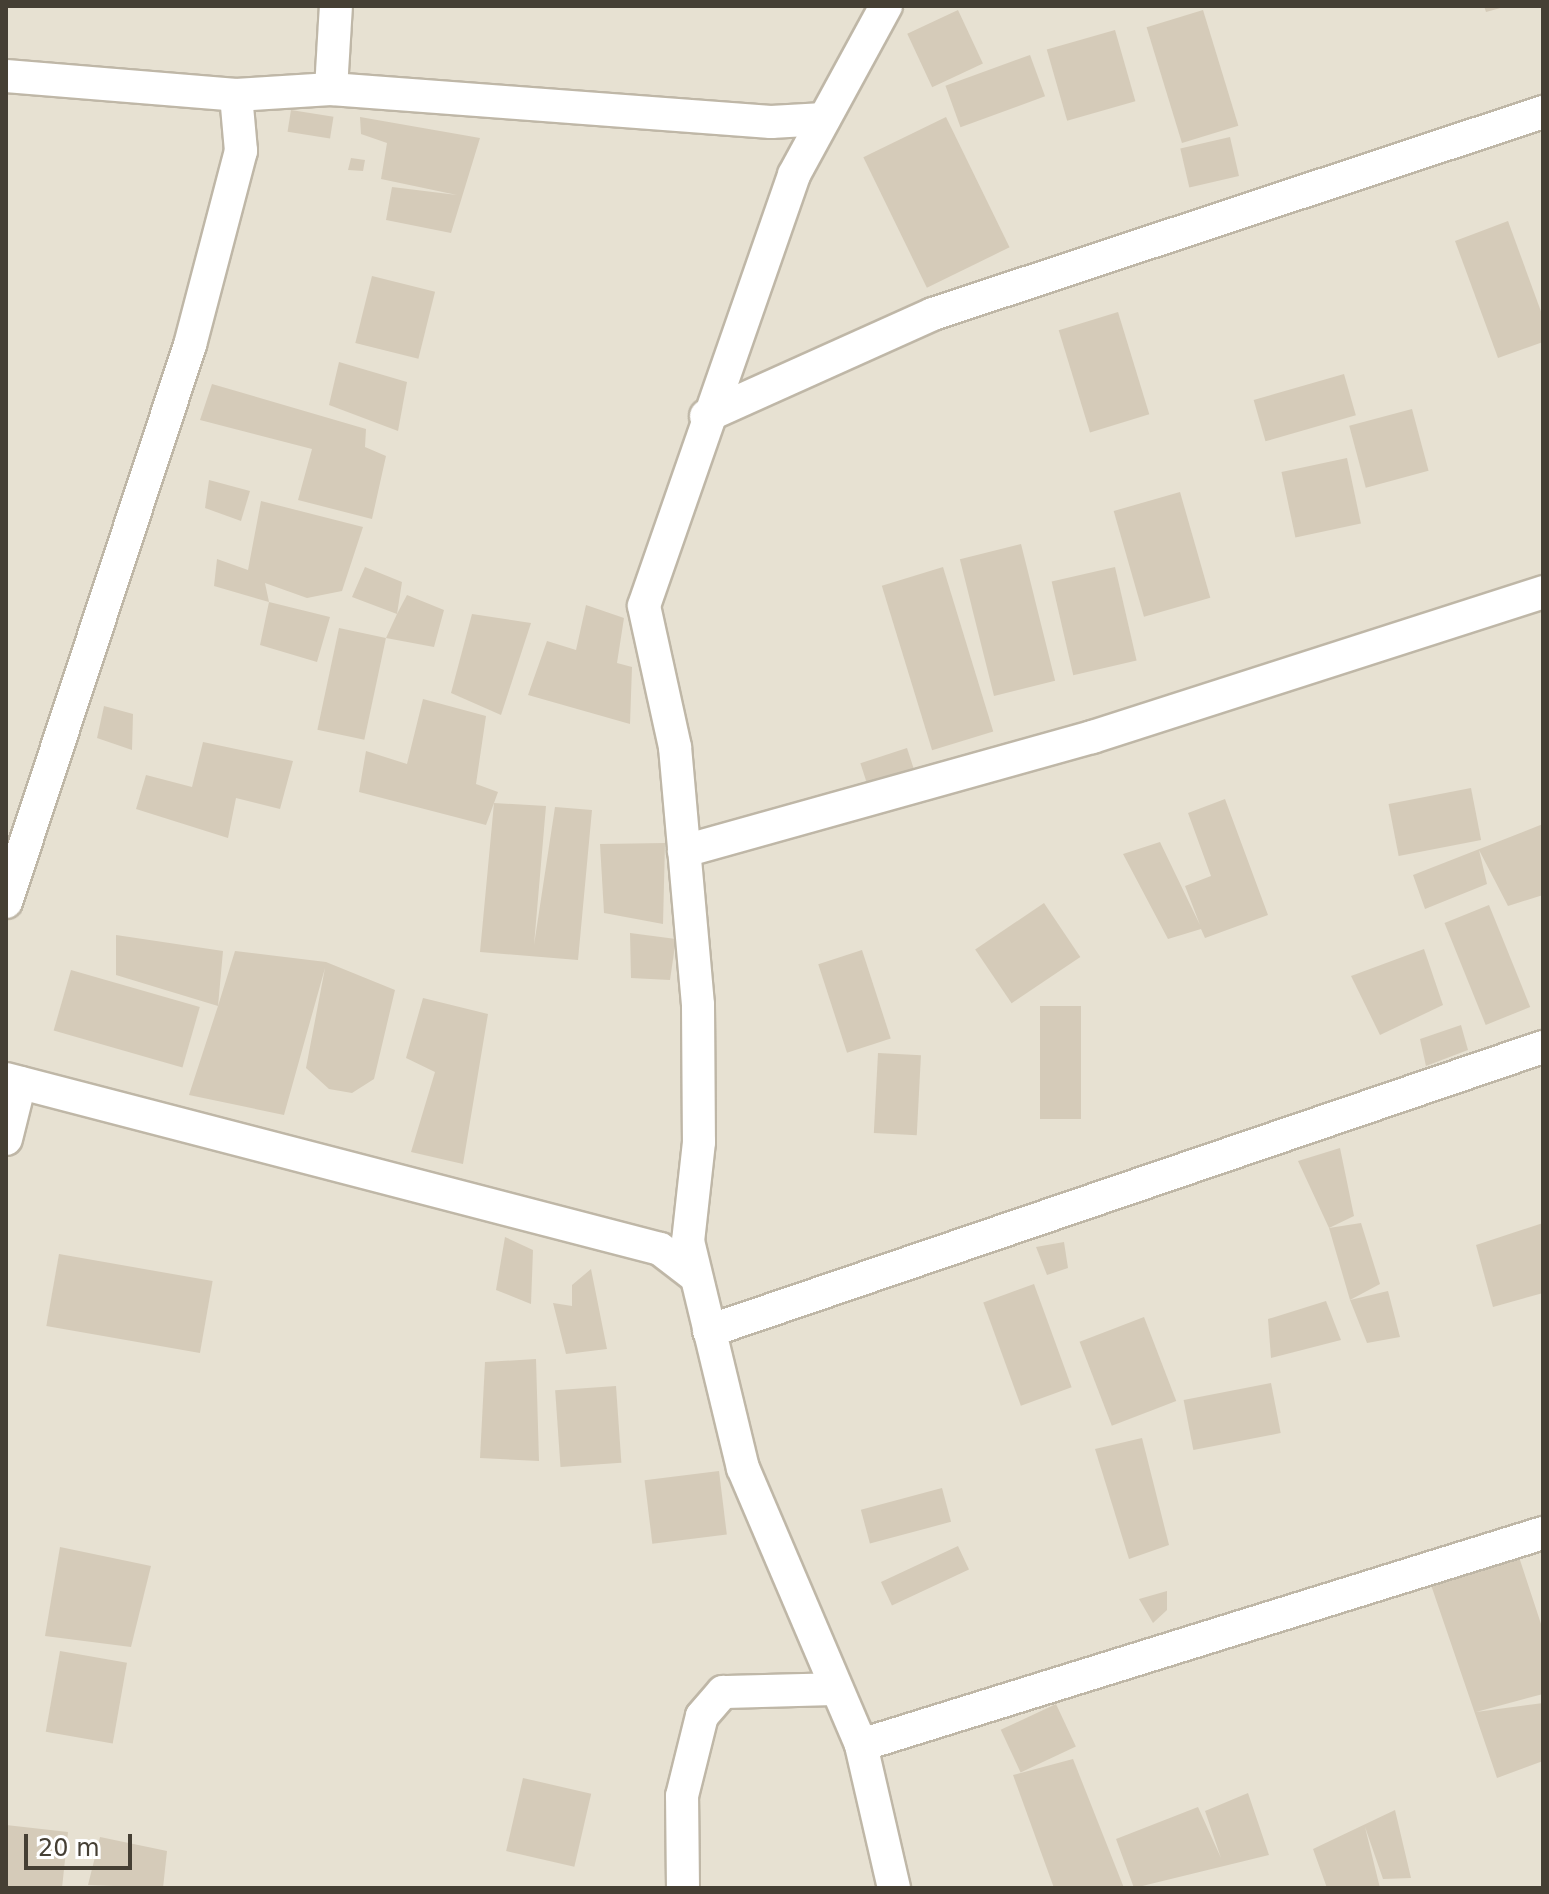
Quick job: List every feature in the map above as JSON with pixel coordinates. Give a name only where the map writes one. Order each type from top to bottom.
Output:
[{"type":"street","points":[[331,89],[336,6]]},
{"type":"street","points":[[886,6],[800,165],[706,416],[644,606],[675,747],[698,1020],[699,1142],[689,1231],[695,1276],[743,1468],[861,1745],[894,1888]]},
{"type":"street","points":[[6,76],[236,95],[331,89],[771,122],[824,119]]},
{"type":"street","points":[[6,902],[190,345],[241,151],[236,95]]},
{"type":"street","points":[[706,416],[933,314],[1543,112]]},
{"type":"street","points":[[771,122],[800,165]]},
{"type":"street","points":[[684,851],[1092,737],[1543,592]]},
{"type":"street","points":[[709,1331],[1543,1047]]},
{"type":"street","points":[[6,1139],[13,1081],[660,1249],[695,1276]]},
{"type":"street","points":[[660,1249],[689,1231]]},
{"type":"street","points":[[861,1745],[1543,1533]]},
{"type":"street","points":[[683,1888],[682,1796],[702,1716],[723,1692],[836,1689]]},
{"type":"shaded area","points":[[6,6],[1543,6],[1543,1888],[6,1888]]},
{"type":"building","points":[[1484,6],[1504,6],[1504,7],[1486,12]]},
{"type":"building","points":[[958,10],[983,63],[932,87],[907,34]]},
{"type":"building","points":[[1203,10],[1238,126],[1182,143],[1147,27]]},
{"type":"building","points":[[1115,30],[1135,101],[1067,121],[1047,50]]},
{"type":"building","points":[[1030,55],[1045,96],[960,127],[945,86]]},
{"type":"building","points":[[291,110],[333,117],[330,138],[288,132]]},
{"type":"building","points":[[360,117],[480,138],[451,233],[386,220],[392,187],[457,195],[381,179],[387,143],[361,134]]},
{"type":"building","points":[[946,117],[1010,247],[927,288],[863,157]]},
{"type":"building","points":[[1230,137],[1239,176],[1189,187],[1180,148]]},
{"type":"building","points":[[351,158],[365,160],[363,171],[348,170]]},
{"type":"building","points":[[1508,221],[1543,317],[1543,342],[1498,358],[1455,241]]},
{"type":"building","points":[[372,276],[435,292],[418,359],[355,343]]},
{"type":"building","points":[[1118,312],[1149,414],[1090,432],[1059,330]]},
{"type":"building","points":[[339,362],[407,382],[398,431],[329,405]]},
{"type":"building","points":[[1344,374],[1356,415],[1265,441],[1254,400]]},
{"type":"building","points":[[212,384],[366,429],[365,447],[386,456],[372,519],[298,500],[312,449],[200,420]]},
{"type":"building","points":[[1412,409],[1429,471],[1366,488],[1349,426]]},
{"type":"building","points":[[1347,458],[1361,524],[1295,537],[1281,472]]},
{"type":"building","points":[[209,480],[250,491],[241,521],[205,508]]},
{"type":"building","points":[[1180,492],[1210,598],[1144,617],[1114,511]]},
{"type":"building","points":[[261,501],[363,527],[342,591],[307,598],[265,583],[269,602],[214,586],[217,559],[248,570]]},
{"type":"building","points":[[1021,544],[1055,681],[994,696],[960,559]]},
{"type":"building","points":[[365,567],[402,582],[397,614],[352,597]]},
{"type":"building","points":[[943,567],[993,731],[932,750],[882,586]]},
{"type":"building","points":[[1115,567],[1137,661],[1073,675],[1052,582]]},
{"type":"building","points":[[407,595],[444,610],[434,647],[386,638]]},
{"type":"building","points":[[269,602],[330,617],[317,662],[260,645]]},
{"type":"building","points":[[586,605],[624,618],[617,663],[632,667],[630,724],[528,695],[547,641],[576,650]]},
{"type":"building","points":[[472,614],[531,623],[501,715],[451,693]]},
{"type":"building","points":[[339,628],[386,638],[364,740],[317,730]]},
{"type":"building","points":[[423,699],[486,716],[476,784],[498,792],[486,825],[359,792],[366,751],[407,764]]},
{"type":"building","points":[[104,706],[133,714],[132,750],[97,738]]},
{"type":"building","points":[[203,742],[293,761],[280,809],[236,798],[228,838],[136,809],[146,775],[192,787]]},
{"type":"building","points":[[907,748],[915,772],[868,787],[860,763]]},
{"type":"building","points":[[1471,788],[1481,840],[1399,856],[1389,804]]},
{"type":"building","points":[[1225,799],[1268,915],[1205,938],[1201,929],[1168,939],[1123,854],[1160,842],[1200,925],[1185,886],[1211,876],[1188,813]]},
{"type":"building","points":[[494,803],[546,806],[534,945],[555,807],[592,810],[578,960],[480,952]]},
{"type":"building","points":[[1543,824],[1543,895],[1508,906],[1479,850],[1487,884],[1425,909],[1413,875]]},
{"type":"building","points":[[665,843],[663,924],[604,913],[600,844]]},
{"type":"building","points":[[1044,903],[1080,957],[1012,1003],[975,949]]},
{"type":"building","points":[[1489,905],[1530,1007],[1486,1025],[1444,923]]},
{"type":"building","points":[[630,933],[676,939],[670,980],[631,978]]},
{"type":"building","points":[[116,935],[223,951],[218,1006],[116,975]]},
{"type":"building","points":[[1424,949],[1443,1005],[1380,1035],[1351,976]]},
{"type":"building","points":[[862,950],[891,1038],[847,1053],[818,964]]},
{"type":"building","points":[[235,951],[326,962],[395,990],[374,1079],[352,1093],[329,1089],[306,1068],[325,968],[284,1115],[189,1095]]},
{"type":"building","points":[[71,970],[200,1007],[182,1067],[54,1031]]},
{"type":"building","points":[[423,998],[488,1014],[463,1164],[411,1152],[435,1072],[406,1058]]},
{"type":"building","points":[[1040,1006],[1081,1006],[1081,1119],[1040,1119]]},
{"type":"building","points":[[1461,1025],[1468,1050],[1426,1066],[1420,1039]]},
{"type":"building","points":[[878,1053],[921,1055],[917,1135],[874,1133]]},
{"type":"building","points":[[1340,1148],[1354,1216],[1329,1228],[1298,1161]]},
{"type":"building","points":[[1361,1223],[1380,1284],[1350,1300],[1329,1228]]},
{"type":"building","points":[[1543,1223],[1543,1293],[1493,1307],[1476,1245]]},
{"type":"building","points":[[505,1237],[533,1250],[531,1304],[496,1290]]},
{"type":"building","points":[[1064,1242],[1068,1268],[1047,1275],[1036,1247]]},
{"type":"building","points":[[59,1254],[213,1281],[200,1353],[46,1326]]},
{"type":"building","points":[[591,1269],[607,1349],[566,1354],[553,1303],[572,1306],[572,1285]]},
{"type":"building","points":[[1034,1284],[1072,1387],[1021,1406],[983,1302]]},
{"type":"building","points":[[1388,1291],[1400,1337],[1367,1343],[1350,1300]]},
{"type":"building","points":[[1326,1301],[1341,1340],[1271,1358],[1268,1319]]},
{"type":"building","points":[[1144,1317],[1176,1401],[1112,1426],[1080,1342]]},
{"type":"building","points":[[536,1359],[539,1461],[480,1458],[485,1362]]},
{"type":"building","points":[[1271,1383],[1281,1433],[1193,1450],[1184,1400]]},
{"type":"building","points":[[616,1386],[621,1463],[561,1467],[555,1390]]},
{"type":"building","points":[[1142,1438],[1169,1545],[1129,1559],[1095,1449]]},
{"type":"building","points":[[719,1471],[727,1535],[652,1544],[645,1480]]},
{"type":"building","points":[[942,1488],[951,1522],[870,1544],[861,1510]]},
{"type":"building","points":[[958,1546],[969,1570],[892,1605],[881,1582]]},
{"type":"building","points":[[60,1547],[151,1566],[131,1647],[45,1636]]},
{"type":"building","points":[[1519,1557],[1543,1630],[1543,1694],[1476,1712],[1543,1703],[1543,1761],[1497,1778],[1431,1585]]},
{"type":"building","points":[[1167,1591],[1167,1610],[1153,1623],[1139,1599]]},
{"type":"building","points":[[60,1651],[127,1663],[113,1744],[46,1732]]},
{"type":"building","points":[[1056,1704],[1076,1747],[1021,1772],[1001,1730]]},
{"type":"building","points":[[1073,1759],[1124,1888],[1054,1888],[1013,1775]]},
{"type":"building","points":[[523,1778],[591,1794],[574,1867],[506,1851]]},
{"type":"building","points":[[1248,1793],[1269,1855],[1134,1888],[1116,1839],[1198,1807],[1221,1858],[1205,1811]]},
{"type":"building","points":[[1395,1810],[1411,1878],[1383,1879],[1365,1827],[1380,1888],[1327,1888],[1313,1849]]},
{"type":"building","points":[[6,1825],[68,1832],[62,1888],[6,1888]]},
{"type":"building","points":[[100,1837],[167,1851],[163,1888],[88,1885]]}]
